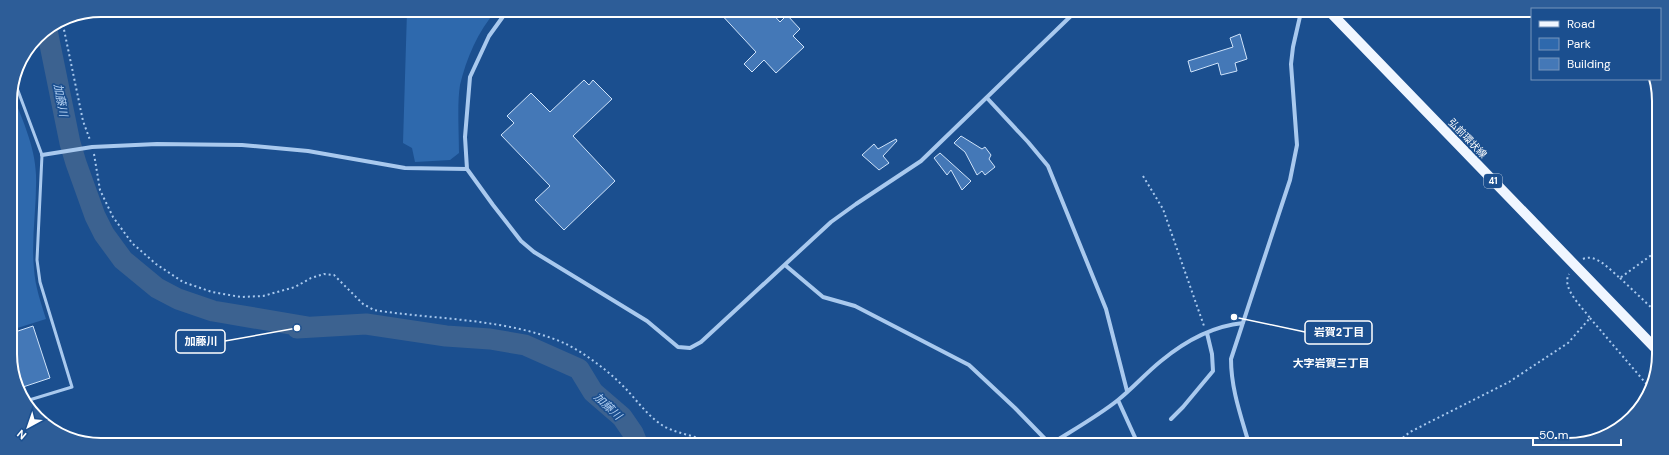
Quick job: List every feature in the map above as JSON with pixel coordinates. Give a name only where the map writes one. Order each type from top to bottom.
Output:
[{"type":"main road","name":"弘前環状線","points":[[1336,17],[1652,345]]},
{"type":"street","points":[[503,17],[489,36],[470,77],[465,137],[467,169],[492,205],[521,241],[534,252],[647,322],[678,347],[690,348],[701,342],[831,222],[921,161],[1070,17]]},
{"type":"street","points":[[1247,438],[1234,394],[1231,374],[1231,359],[1290,180],[1297,146],[1291,64],[1300,17]]},
{"type":"street","points":[[987,98],[1048,166],[1106,309],[1127,391]]},
{"type":"street","points":[[42,155],[92,147],[156,144],[242,145],[308,151],[405,168],[467,169]]},
{"type":"street","points":[[785,265],[823,297],[855,306],[969,365],[1045,438]]},
{"type":"street","points":[[1060,438],[1118,400],[1160,361],[1180,347],[1207,333],[1227,325],[1243,323]]},
{"type":"street","points":[[1171,419],[1213,371],[1212,354],[1207,333]]},
{"type":"street","points":[[1118,400],[1135,438]]},
{"type":"lane","points":[[18,90],[42,155],[37,260],[40,282],[72,387],[30,400]]},
{"type":"path","points":[[63,26],[83,121],[92,147],[100,190],[113,217],[132,243],[156,264],[183,282],[212,292],[241,297],[256,296],[295,287],[311,278],[324,274],[334,275],[363,304],[374,310],[509,326],[536,333],[565,344],[591,360],[619,382],[646,412],[660,424],[699,438]]},
{"type":"path","points":[[1143,176],[1163,209],[1207,333]]},
{"type":"path","points":[[1620,278],[1652,254]]},
{"type":"path","points":[[1647,384],[1590,318],[1569,289],[1567,278],[1574,264],[1585,258],[1597,259],[1652,308]]},
{"type":"path","points":[[1402,438],[1410,432],[1509,382],[1568,342],[1590,318]]},
{"type":"green space","points":[[407,17],[492,17],[478,36],[469,55],[460,85],[458,118],[459,153],[450,160],[415,162],[412,148],[403,143]]},
{"type":"green space","points":[[17,105],[27,131],[35,164],[36,187],[33,257],[37,288],[46,319],[17,328]]},
{"type":"building","points":[[724,17],[775,17],[780,22],[785,17],[789,17],[800,29],[793,36],[804,47],[776,73],[764,60],[752,72],[744,64],[756,52]]},
{"type":"building","points":[[1240,34],[1247,59],[1235,63],[1237,71],[1221,75],[1218,63],[1191,72],[1188,61],[1233,47],[1230,38]]},
{"type":"building","points":[[584,80],[589,85],[593,80],[612,99],[573,136],[615,181],[564,230],[535,200],[550,186],[501,135],[514,123],[507,116],[531,93],[550,112]]},
{"type":"building","points":[[961,136],[982,149],[985,147],[991,155],[989,159],[995,167],[985,175],[982,171],[977,175],[965,152],[954,143]]},
{"type":"building","points":[[896,139],[897,141],[883,156],[889,163],[879,170],[862,155],[874,144],[878,149]]},
{"type":"building","points":[[940,153],[971,181],[962,190],[951,170],[947,175],[934,158]]},
{"type":"building","points":[[33,326],[50,378],[23,387],[18,365],[17,331]]},
{"type":"waterway","name":"加藤川","points":[[48,36],[70,143],[95,216],[104,234],[123,260],[157,288],[178,299],[213,311],[308,327],[297,328],[366,324],[446,336],[490,339],[525,345],[579,369],[593,392],[622,417],[635,438]]},
{"type":"place","name":"岩賀2丁目","points":[[1234,317]]},
{"type":"place","name":"加藤川","points":[[297,328]]},
{"type":"district","name":"大字岩賀三丁目","points":[[1331,363]]}]
